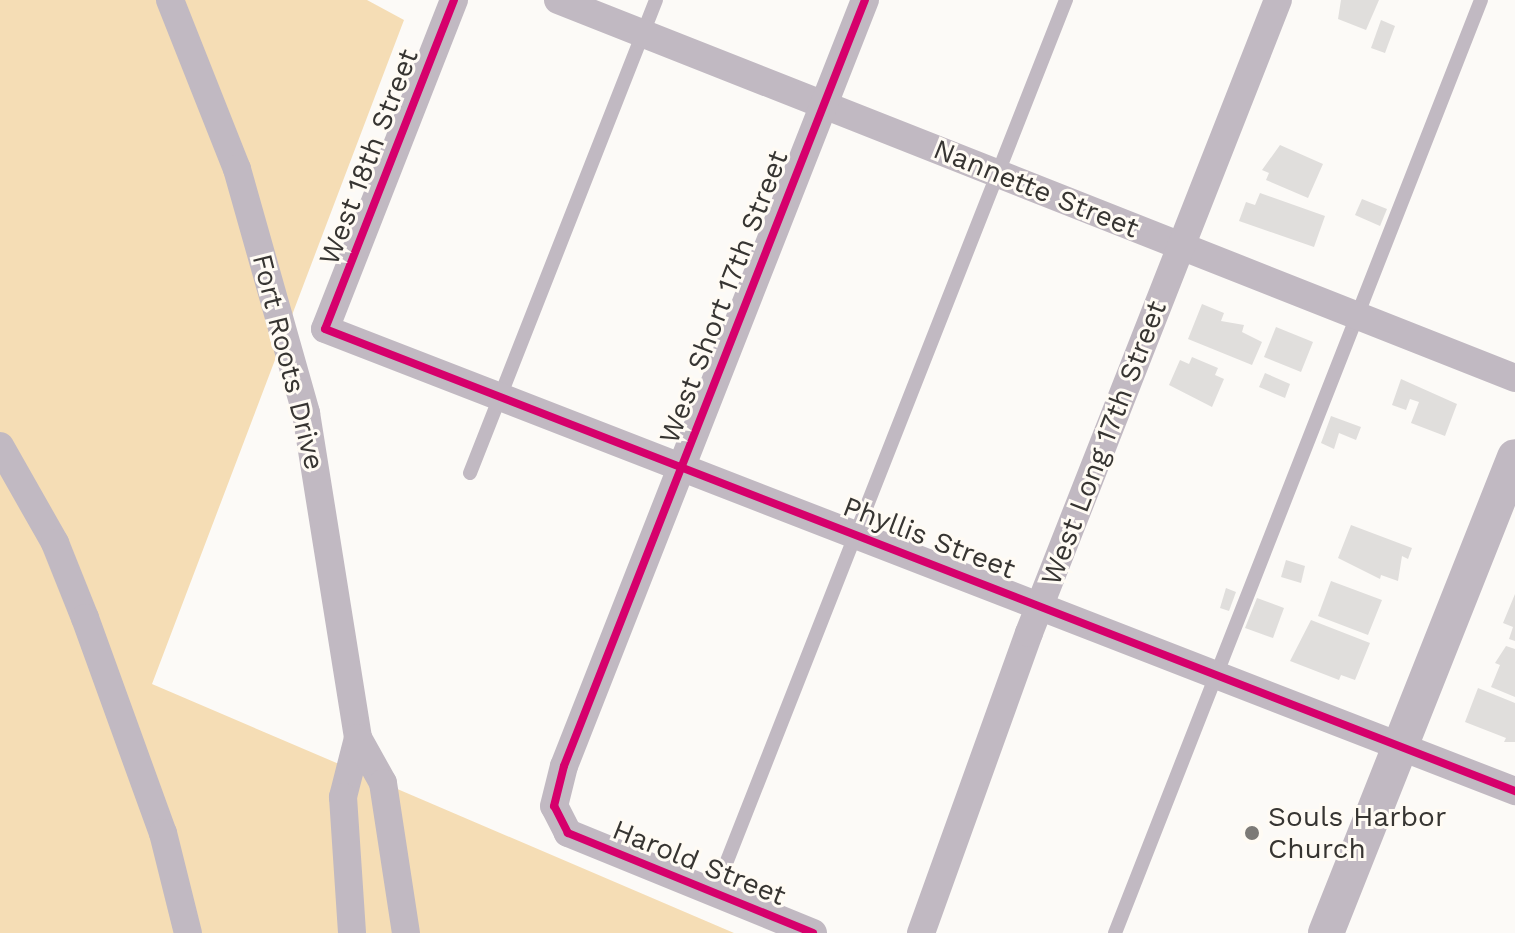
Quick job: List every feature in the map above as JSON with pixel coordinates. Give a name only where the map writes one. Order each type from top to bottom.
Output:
[{"type":"street","name":"Fort Roots Drive","points":[[170,0],[237,169],[287,337],[306,413],[358,738],[383,783],[406,933]]},
{"type":"street","name":"West 18th Street","points":[[325,329],[454,0]]},
{"type":"street","name":"Nannette Street","points":[[558,0],[1515,378]]},
{"type":"street","name":"West Short 17th Street","points":[[568,833],[556,817],[555,789],[865,0]]},
{"type":"street","name":"West Long 17th Street","points":[[921,933],[951,837],[1278,0]]},
{"type":"street","name":"Phyllis Street","points":[[325,329],[682,465],[1515,791]]},
{"type":"street","points":[[0,446],[55,543],[85,618],[163,833],[188,933]]},
{"type":"street","points":[[1326,933],[1515,457]]},
{"type":"street","name":"Fort Roots Drive","points":[[352,933],[343,797],[358,738]]},
{"type":"street","name":"Harold Street","points":[[568,833],[813,933]]},
{"type":"lane","points":[[470,473],[656,0]]},
{"type":"lane","points":[[714,894],[1066,0]]},
{"type":"lane","points":[[1115,933],[1481,0]]},
{"type":"shaded area","points":[[0,0],[367,0],[404,20],[152,684],[734,933],[0,933]]},
{"type":"building","points":[[1341,0],[1379,0],[1366,30],[1338,19]]},
{"type":"building","points":[[1381,20],[1395,26],[1385,53],[1371,48]]},
{"type":"building","points":[[1280,145],[1323,164],[1308,198],[1266,180],[1269,173],[1262,170]]},
{"type":"building","points":[[1260,193],[1325,216],[1314,247],[1239,221],[1246,202],[1255,205]]},
{"type":"building","points":[[1362,199],[1387,209],[1380,226],[1355,215]]},
{"type":"building","points":[[1202,304],[1224,313],[1221,321],[1244,325],[1242,332],[1262,342],[1252,365],[1188,339]]},
{"type":"building","points":[[1276,327],[1313,342],[1301,372],[1264,357]]},
{"type":"building","points":[[1192,357],[1218,368],[1215,375],[1224,379],[1212,407],[1169,385],[1180,360],[1189,364]]},
{"type":"building","points":[[1265,373],[1290,384],[1285,398],[1259,387]]},
{"type":"building","points":[[1401,379],[1457,404],[1445,436],[1411,423],[1419,402],[1410,399],[1406,410],[1392,405]]},
{"type":"building","points":[[1331,416],[1361,427],[1356,440],[1339,433],[1334,449],[1321,443]]},
{"type":"building","points":[[1351,525],[1412,548],[1408,559],[1402,556],[1398,581],[1381,575],[1380,579],[1338,558]]},
{"type":"building","points":[[1286,560],[1305,566],[1301,583],[1281,577]]},
{"type":"building","points":[[1331,581],[1382,600],[1368,635],[1318,616]]},
{"type":"building","points":[[1226,588],[1236,592],[1229,611],[1220,608]]},
{"type":"building","points":[[1515,594],[1515,641],[1509,639],[1513,627],[1503,623]]},
{"type":"building","points":[[1257,598],[1284,608],[1273,638],[1245,628]]},
{"type":"building","points":[[1311,620],[1370,643],[1355,680],[1341,675],[1339,680],[1290,661]]},
{"type":"building","points":[[1506,646],[1515,649],[1515,697],[1491,687],[1500,665],[1495,663]]},
{"type":"building","points":[[1478,688],[1515,703],[1515,742],[1504,742],[1506,738],[1465,722]]},
{"type":"cycle path","points":[[454,0],[325,329],[1515,791]]},
{"type":"cycle path","points":[[813,933],[568,833],[554,806],[564,766],[865,0]]},
{"type":"place","name":"Souls Harbor Church","points":[[1252,833]]}]
